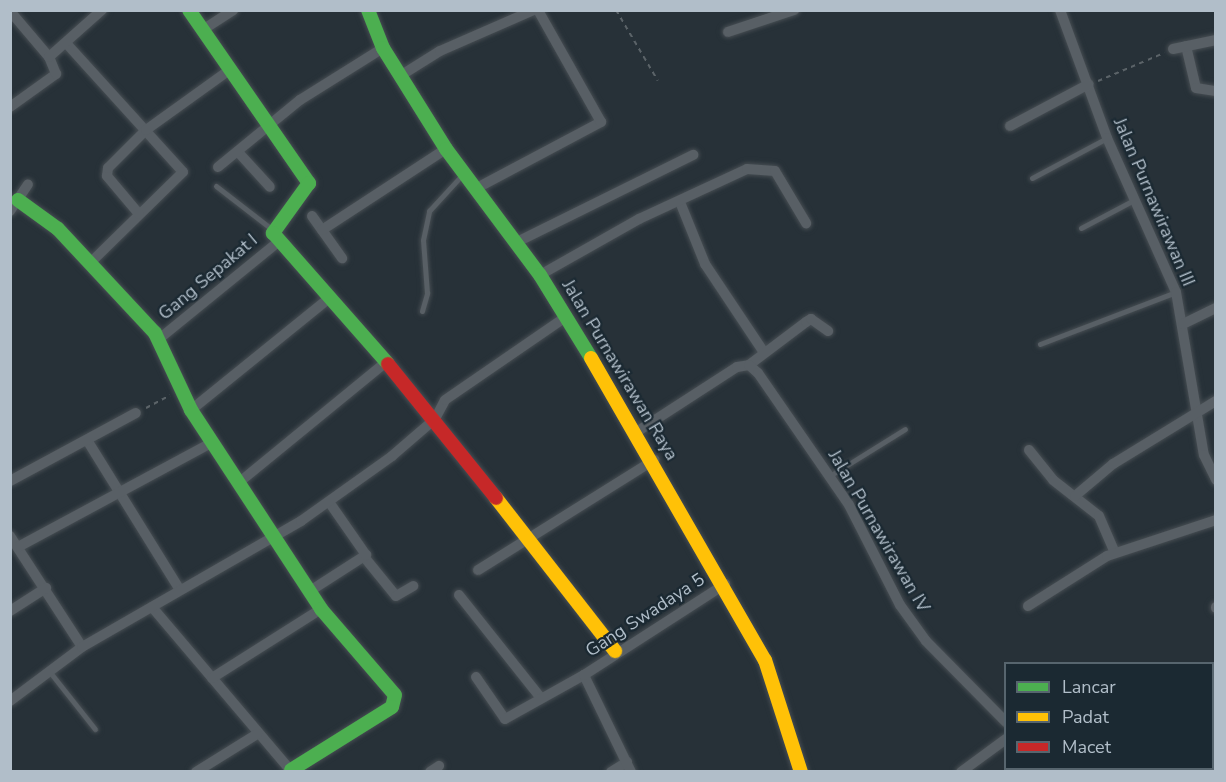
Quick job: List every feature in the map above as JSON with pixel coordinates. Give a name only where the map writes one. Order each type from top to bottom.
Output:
[{"type":"street","points":[[49,57],[102,10]]},
{"type":"street","points":[[189,10],[204,29],[228,71],[310,188],[275,235],[328,299],[435,419],[615,651]]},
{"type":"street","points":[[204,29],[233,10]]},
{"type":"street","name":"Jalan Purnawirawan Raya","points":[[368,10],[383,48],[446,149],[540,274],[638,431],[725,584],[765,660],[801,771]]},
{"type":"street","points":[[400,76],[440,51],[534,10]]},
{"type":"street","points":[[475,189],[601,122],[538,10]]},
{"type":"street","points":[[728,32],[794,10]]},
{"type":"street","name":"Jalan Purnawirawan III","points":[[1060,10],[1107,138],[1137,198],[1176,292],[1204,455],[1215,480]]},
{"type":"street","points":[[10,11],[49,57],[56,74],[10,107]]},
{"type":"street","points":[[1173,49],[1215,40]]},
{"type":"street","points":[[66,43],[183,172],[90,263]]},
{"type":"street","points":[[1186,46],[1196,88],[1215,91]]},
{"type":"street","points":[[218,167],[238,152],[266,125],[383,48]]},
{"type":"street","points":[[139,214],[106,172],[146,129],[228,71]]},
{"type":"street","points":[[1011,126],[1089,84]]},
{"type":"street","points":[[322,230],[446,149]]},
{"type":"street","points":[[238,152],[270,187]]},
{"type":"street","points":[[515,243],[693,155]]},
{"type":"street","points":[[540,274],[747,169],[763,167],[775,171],[806,223]]},
{"type":"street","points":[[28,184],[14,205],[58,229],[159,339],[191,410],[212,443],[242,480],[274,538],[321,609],[397,701],[292,771],[257,734],[152,607]]},
{"type":"street","points":[[680,202],[705,264],[763,351]]},
{"type":"street","points":[[312,216],[342,258]]},
{"type":"street","name":"Gang Sepakat I","points":[[159,339],[275,235]]},
{"type":"street","points":[[191,410],[328,299]]},
{"type":"street","points":[[1183,324],[1215,308]]},
{"type":"street","points":[[10,701],[82,647],[274,538],[329,502],[435,419],[445,400],[567,316]]},
{"type":"street","points":[[638,431],[737,367],[749,365],[763,351],[812,319],[828,331]]},
{"type":"street","points":[[242,480],[386,362]]},
{"type":"street","name":"Jalan Purnawirawan IV","points":[[749,365],[831,475],[900,605],[926,641],[1004,721]]},
{"type":"street","points":[[1075,496],[1122,457],[1198,414],[1215,401]]},
{"type":"street","points":[[10,481],[136,413]]},
{"type":"street","points":[[87,440],[180,590]]},
{"type":"street","points":[[18,547],[212,443]]},
{"type":"street","points":[[1029,450],[1075,496],[1099,516],[1115,553]]},
{"type":"street","points":[[478,570],[529,542],[654,460]]},
{"type":"street","points":[[329,502],[366,551],[365,558],[396,596],[413,586]]},
{"type":"street","points":[[1028,606],[1083,567],[1115,553],[1215,520]]},
{"type":"street","points":[[10,536],[46,588],[82,647]]},
{"type":"street","points":[[310,591],[365,558]]},
{"type":"street","name":"Gang Swadaya 5","points":[[629,767],[584,675],[615,651],[725,584]]},
{"type":"street","points":[[10,611],[46,588]]},
{"type":"street","points":[[459,595],[541,698]]},
{"type":"street","points":[[212,678],[321,609]]},
{"type":"street","points":[[476,677],[505,719],[584,675]]},
{"type":"street","points":[[196,771],[257,734]]},
{"type":"street","points":[[962,771],[1004,740]]},
{"type":"street","points":[[611,771],[629,767]]},
{"type":"lane","points":[[1032,178],[1107,138]]},
{"type":"lane","points":[[422,311],[427,293],[423,240],[429,211],[463,174]]},
{"type":"lane","points":[[216,186],[275,235]]},
{"type":"lane","points":[[1081,228],[1137,198]]},
{"type":"lane","points":[[1040,344],[1176,292]]},
{"type":"lane","points":[[831,475],[905,429]]},
{"type":"lane","points":[[49,671],[95,729]]},
{"type":"path","points":[[616,10],[658,81]]},
{"type":"path","points":[[1089,84],[1173,49]]},
{"type":"path","points":[[136,413],[180,389]]},
{"type":"traffic: fast","points":[[189,10],[309,183],[273,233],[388,364]]},
{"type":"traffic: fast","points":[[368,10],[383,48],[446,149],[540,275],[591,358]]},
{"type":"traffic: fast","points":[[18,200],[58,229],[155,333],[191,410],[321,609],[395,695],[392,707],[291,770]]},
{"type":"traffic: slow","points":[[591,358],[765,660],[801,772]]},
{"type":"traffic: slow","points":[[496,498],[615,651]]},
{"type":"traffic: jam","points":[[388,364],[496,498]]}]
